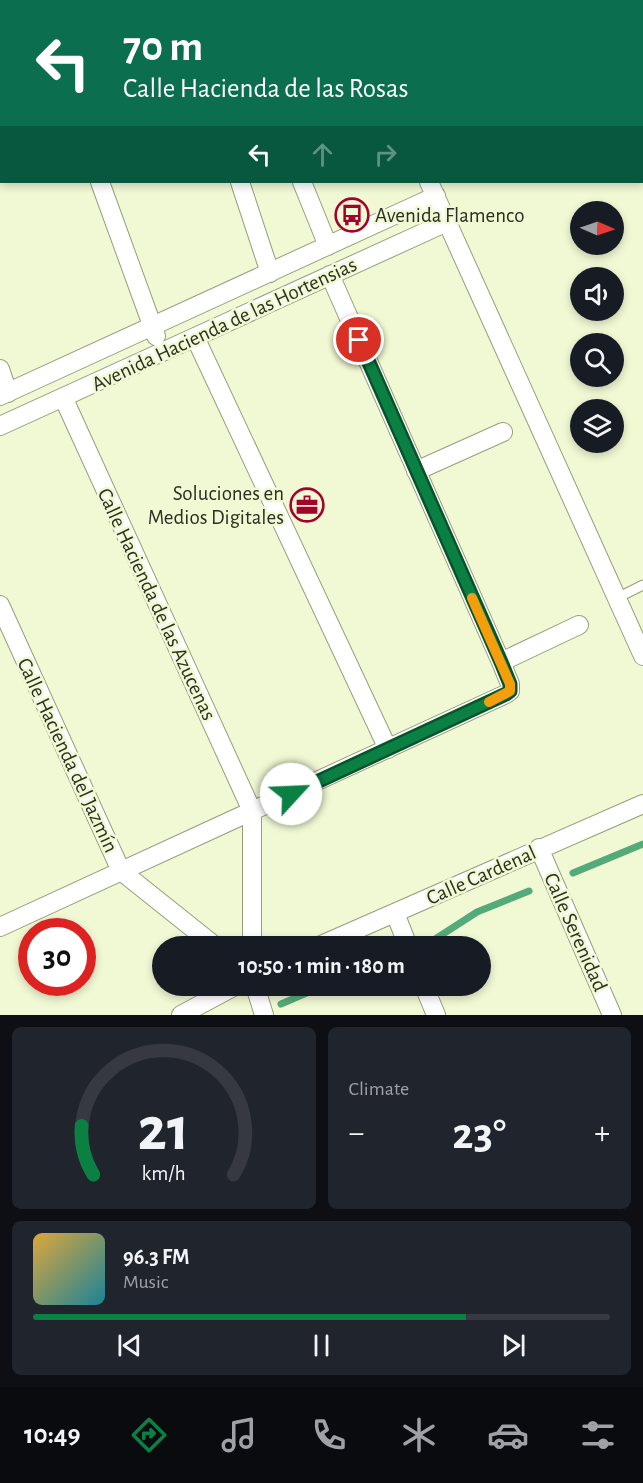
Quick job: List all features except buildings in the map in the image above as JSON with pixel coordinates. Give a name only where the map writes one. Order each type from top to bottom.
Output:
[{"type":"street","points":[[100,183],[152,327],[163,351]]},
{"type":"street","points":[[240,183],[270,273]]},
{"type":"street","points":[[302,183],[328,246]]},
{"type":"street","points":[[433,189],[643,657]]},
{"type":"street","name":"Avenida Hacienda de las Hortensias","points":[[4,394],[328,246],[433,189]]},
{"type":"street","name":"Avenida Hacienda de las Hortensias","points":[[0,426],[447,222]]},
{"type":"street","points":[[0,927],[510,691],[510,684],[501,662],[330,275]]},
{"type":"street","points":[[195,337],[388,749]]},
{"type":"street","points":[[0,369],[4,394]]},
{"type":"street","name":"Calle Hacienda de las Azucenas","points":[[63,398],[252,811]]},
{"type":"street","points":[[416,471],[503,432]]},
{"type":"street","name":"Calle Hacienda del Jazmín","points":[[0,605],[121,872]]},
{"type":"street","points":[[501,662],[579,625]]},
{"type":"street","name":"Calle Cardenal","points":[[342,936],[643,804]]},
{"type":"street","points":[[252,811],[252,936]]},
{"type":"street","name":"Calle Serenidad","points":[[539,848],[612,1015]]},
{"type":"street","points":[[121,872],[203,936]]},
{"type":"street","points":[[394,913],[404,936]]},
{"type":"street","points":[[181,1015],[216,996]]},
{"type":"street","points":[[258,996],[264,1015]]},
{"type":"street","points":[[428,996],[436,1015]]},
{"type":"lane","points":[[617,598],[643,585]]},
{"type":"waterway","points":[[573,873],[643,844]]},
{"type":"waterway","points":[[440,936],[477,912],[529,891]]},
{"type":"waterway","points":[[281,1004],[300,996]]},
{"type":"slow traffic","points":[[472,598],[510,684],[510,691],[489,702]]},
{"type":"place","name":"Avenida Flamenco","points":[[352,215]]},
{"type":"place","name":"Soluciones en Medios Digitales","points":[[307,505]]},
{"type":"route","points":[[291,794],[510,691],[510,684],[501,662],[359,340]]}]
